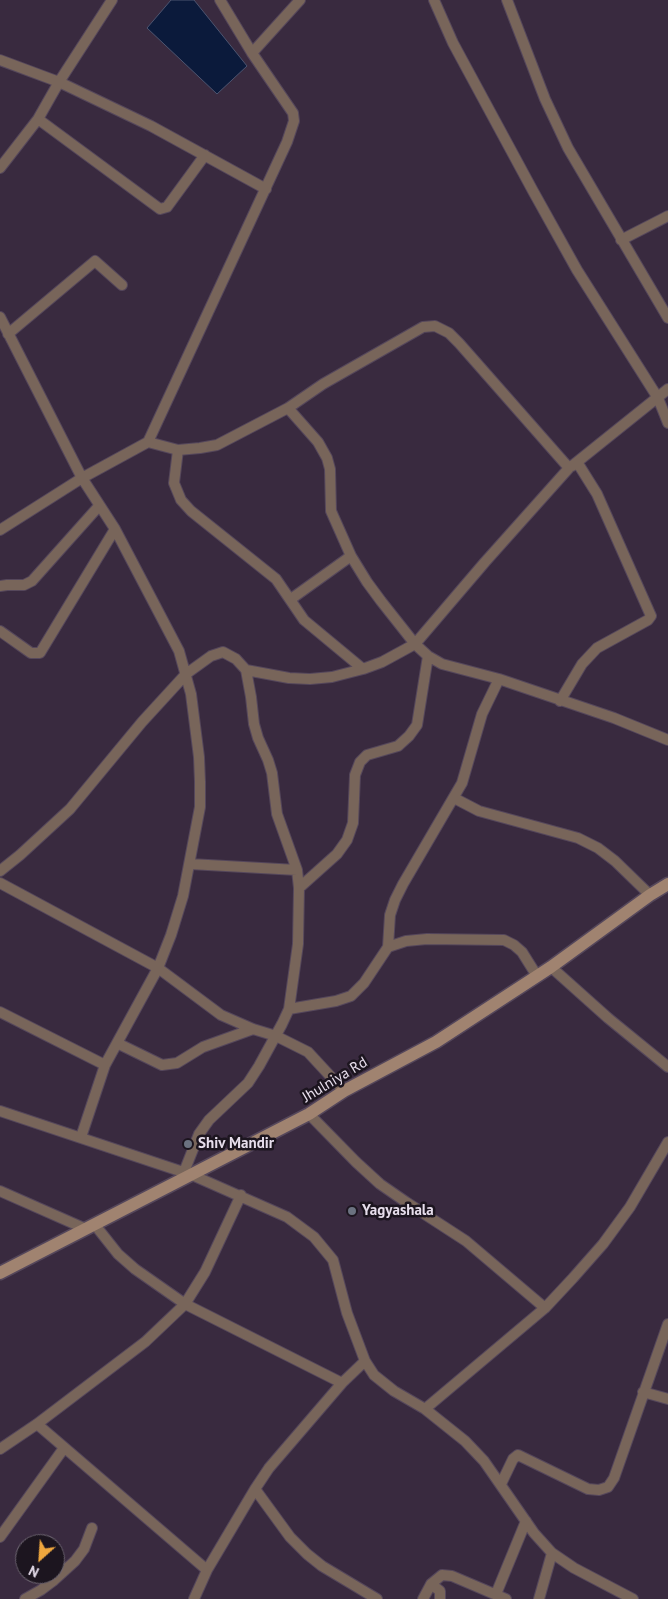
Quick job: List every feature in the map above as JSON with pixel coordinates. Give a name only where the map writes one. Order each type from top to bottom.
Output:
[{"type":"street","points":[[0,168],[38,119],[112,0]]},
{"type":"street","points":[[0,530],[82,478],[148,442],[292,130],[293,113],[252,53],[220,0]]},
{"type":"street","points":[[252,53],[300,0]]},
{"type":"street","points":[[434,0],[457,52],[572,262],[658,398],[668,423]]},
{"type":"street","points":[[507,0],[546,99],[568,148],[668,318]]},
{"type":"street","points":[[0,60],[60,82],[151,126],[266,189]]},
{"type":"street","points":[[38,119],[160,209],[167,207],[205,155]]},
{"type":"street","points":[[621,240],[668,216]]},
{"type":"street","points":[[8,334],[95,261],[122,285]]},
{"type":"street","points":[[0,318],[82,478],[115,530],[179,651],[191,694],[200,782],[200,807],[190,864],[183,896],[171,935],[158,968],[105,1065],[81,1137]]},
{"type":"street","points":[[148,442],[178,450],[217,444],[288,408],[323,384],[423,327],[435,326],[448,333],[460,343],[573,465],[597,494],[652,615],[648,620],[597,648],[582,664],[560,701]]},
{"type":"street","points":[[246,670],[289,678],[332,677],[382,662],[416,644],[484,562],[573,465],[668,389]]},
{"type":"street","points":[[288,408],[318,442],[327,458],[330,468],[331,511],[351,556],[366,582],[428,656],[442,664],[499,679],[614,718],[668,740]]},
{"type":"street","points":[[178,450],[174,483],[180,500],[190,511],[276,579],[304,620],[363,669]]},
{"type":"street","points":[[0,586],[24,586],[32,581],[99,506]]},
{"type":"street","points":[[0,631],[30,653],[40,654],[115,530]]},
{"type":"street","points":[[291,599],[351,556]]},
{"type":"street","points":[[1,869],[20,855],[70,809],[142,722],[186,674],[211,656],[223,652],[236,659],[246,670],[254,724],[272,773],[277,814],[297,870],[299,888],[298,944],[289,1009],[276,1036],[248,1083],[209,1120],[200,1134],[188,1173]]},
{"type":"street","points":[[299,888],[337,854],[347,840],[353,823],[355,775],[360,762],[367,755],[398,746],[417,725],[428,656]]},
{"type":"street","points":[[289,1009],[336,1001],[351,996],[364,984],[388,947],[390,915],[395,900],[462,783],[469,765],[482,714],[499,679]]},
{"type":"street","points":[[454,798],[480,812],[578,838],[598,848],[615,861],[650,895]]},
{"type":"street","points":[[190,864],[297,870]]},
{"type":"street","points":[[0,883],[158,968],[221,1014],[253,1029],[276,1036],[308,1052],[344,1091]]},
{"type":"street","name":"Jhulniya Rd","points":[[0,1273],[90,1227],[188,1173],[309,1114],[344,1091],[436,1042],[551,967],[668,884]]},
{"type":"street","points":[[388,947],[406,941],[427,939],[504,940],[522,952],[537,976]]},
{"type":"street","points":[[551,967],[608,1018],[668,1067]]},
{"type":"street","points":[[0,1012],[105,1065]]},
{"type":"street","points":[[117,1043],[162,1065],[177,1063],[203,1047],[253,1029]]},
{"type":"street","points":[[0,1111],[188,1173],[287,1217],[314,1237],[333,1260],[347,1313],[365,1361],[374,1375],[425,1409],[465,1441],[484,1461],[526,1521],[552,1552],[574,1568],[633,1599]]},
{"type":"street","points":[[309,1114],[380,1184],[466,1241],[545,1308]]},
{"type":"street","points":[[425,1409],[545,1308],[608,1236],[630,1207],[668,1142]]},
{"type":"street","points":[[0,1191],[90,1227],[135,1269],[185,1304],[342,1383]]},
{"type":"street","points":[[0,1449],[37,1424],[145,1342],[185,1304],[206,1272],[241,1196]]},
{"type":"street","points":[[501,1484],[513,1459],[518,1455],[588,1489],[599,1490],[608,1487],[614,1478],[668,1324]]},
{"type":"street","points":[[194,1599],[207,1570],[255,1489],[293,1439],[342,1383],[365,1361]]},
{"type":"street","points":[[644,1392],[668,1399]]},
{"type":"street","points":[[37,1424],[207,1570]]},
{"type":"street","points":[[0,1536],[64,1448]]},
{"type":"street","points":[[255,1489],[290,1537],[307,1554],[322,1566],[377,1599]]},
{"type":"street","points":[[496,1594],[526,1521]]},
{"type":"street","points":[[25,1599],[53,1582],[75,1561],[84,1549],[92,1528]]},
{"type":"street","points":[[539,1599],[552,1552]]},
{"type":"street","points":[[423,1599],[431,1584],[442,1575],[452,1576],[506,1599]]},
{"type":"street","points":[[431,1584],[440,1591],[440,1599]]},
{"type":"water","points":[[171,0],[194,0],[247,66],[217,94],[147,28]]},
{"type":"place","name":"Shiv Mandir","points":[[188,1144]]},
{"type":"place","name":"Yagyashala","points":[[352,1211]]}]
